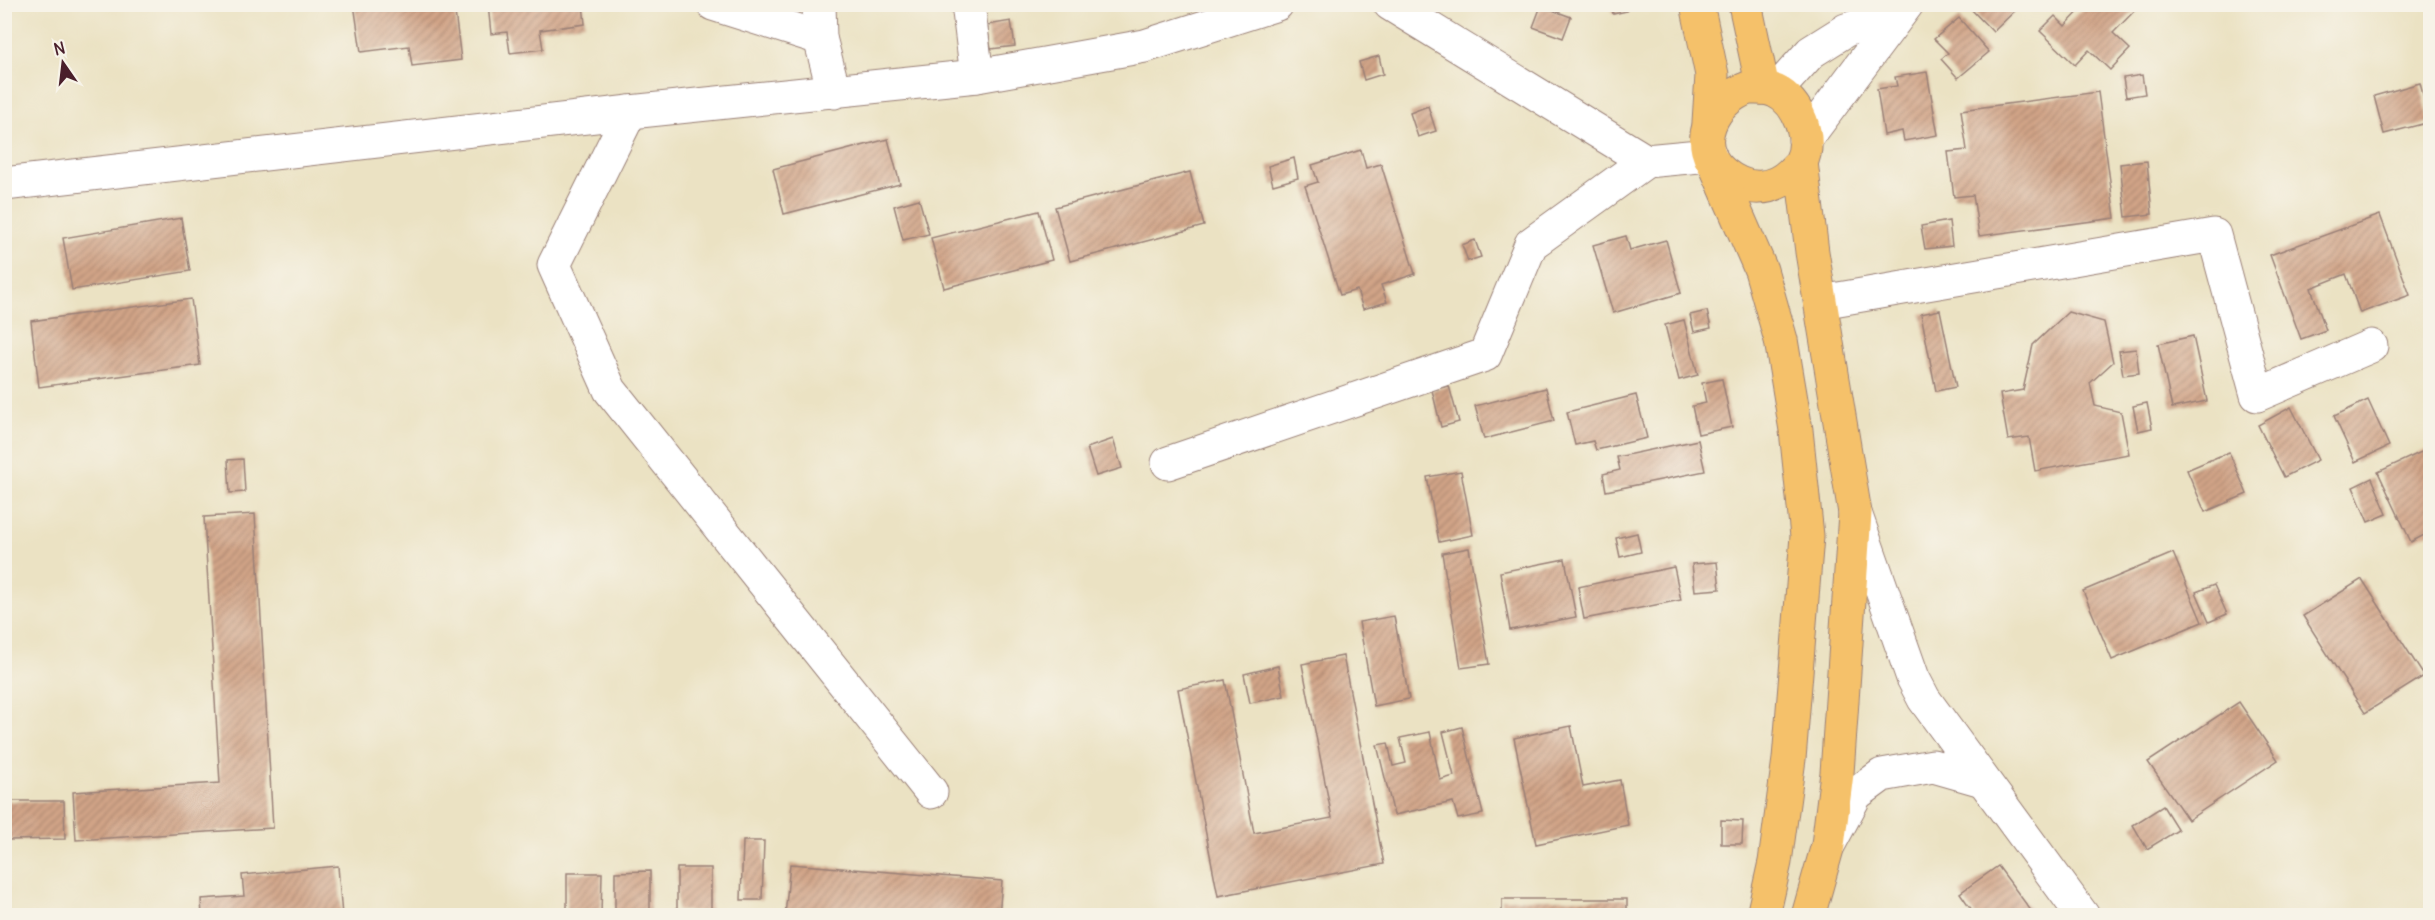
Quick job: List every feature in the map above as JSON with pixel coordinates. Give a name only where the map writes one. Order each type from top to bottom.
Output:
[{"type":"main road","points":[[1697,4],[1712,75],[1707,139],[1713,162],[1761,270],[1781,339],[1796,430],[1807,536],[1789,759],[1776,862],[1763,915]]},
{"type":"main road","points":[[1745,4],[1770,89],[1795,107],[1802,122],[1803,151],[1821,302],[1855,513],[1837,773],[1828,845],[1808,915]]},
{"type":"main road","points":[[1709,122],[1715,111],[1735,93],[1770,89]]},
{"type":"main road","points":[[1713,162],[1730,179],[1762,189],[1782,182],[1803,151]]},
{"type":"street","points":[[713,4],[820,38]]},
{"type":"street","points":[[819,4],[820,38],[834,92]]},
{"type":"street","points":[[968,4],[977,76]]},
{"type":"street","points":[[4,184],[630,112],[977,76],[1145,46],[1277,4]]},
{"type":"street","points":[[1390,4],[1646,161],[1713,162]]},
{"type":"street","points":[[1770,89],[1811,52],[1846,30],[1903,8]]},
{"type":"street","points":[[1803,151],[1903,8]]},
{"type":"street","points":[[630,112],[554,265],[610,390],[931,792]]},
{"type":"street","points":[[1168,463],[1485,355],[1531,244],[1646,161]]},
{"type":"street","points":[[1821,302],[2214,235],[2257,395],[2371,346]]},
{"type":"street","points":[[1855,513],[1913,678],[1924,699],[2083,915]]},
{"type":"street","points":[[1828,845],[1856,794],[1882,775],[1933,766],[1982,780]]},
{"type":"building","points":[[354,4],[454,4],[461,60],[412,66],[409,46],[361,52]]},
{"type":"building","points":[[488,4],[583,4],[585,24],[540,30],[543,49],[510,53],[507,32],[491,34]]},
{"type":"building","points":[[1611,4],[1625,4],[1627,11],[1613,14]]},
{"type":"building","points":[[2086,4],[2141,4],[2113,33],[2130,49],[2110,70],[2089,50],[2075,65],[2040,31],[2055,16],[2065,26]]},
{"type":"building","points":[[1976,5],[2021,5],[1993,32],[1971,9]]},
{"type":"building","points":[[1541,6],[1571,17],[1563,38],[1533,27]]},
{"type":"building","points":[[1959,18],[1989,52],[1958,78],[1941,59],[1948,53],[1934,39]]},
{"type":"building","points":[[1011,21],[1015,46],[991,49],[987,25]]},
{"type":"building","points":[[1379,56],[1383,74],[1364,80],[1359,62]]},
{"type":"building","points":[[1927,72],[1938,135],[1904,141],[1902,131],[1884,135],[1877,89],[1897,86],[1895,77]]},
{"type":"building","points":[[2142,75],[2145,94],[2126,97],[2123,78]]},
{"type":"building","points":[[2420,83],[2430,122],[2384,134],[2374,96]]},
{"type":"building","points":[[2098,92],[2115,218],[1979,236],[1973,195],[1954,197],[1948,152],[1967,150],[1961,110]]},
{"type":"building","points":[[1428,106],[1436,131],[1418,137],[1410,113]]},
{"type":"building","points":[[888,139],[900,184],[784,214],[773,169]]},
{"type":"building","points":[[1361,150],[1366,168],[1381,164],[1415,274],[1381,285],[1387,302],[1363,309],[1357,290],[1340,295],[1305,186],[1318,182],[1312,165]]},
{"type":"building","points":[[1294,158],[1298,178],[1273,185],[1268,166]]},
{"type":"building","points":[[2147,161],[2152,214],[2126,217],[2120,164]]},
{"type":"building","points":[[1190,172],[1204,226],[1070,261],[1055,207]]},
{"type":"building","points":[[919,199],[929,234],[903,240],[894,206]]},
{"type":"building","points":[[1039,211],[1052,260],[944,288],[931,238]]},
{"type":"building","points":[[2380,215],[2410,295],[2360,313],[2346,274],[2311,288],[2326,330],[2301,339],[2270,255]]},
{"type":"building","points":[[181,218],[190,271],[72,290],[63,238]]},
{"type":"building","points":[[1949,221],[1952,246],[1925,249],[1921,226]]},
{"type":"building","points":[[1626,236],[1630,250],[1666,240],[1681,293],[1613,313],[1593,245]]},
{"type":"building","points":[[1475,240],[1481,257],[1468,261],[1462,245]]},
{"type":"building","points":[[191,299],[200,365],[39,387],[31,321]]},
{"type":"building","points":[[1940,310],[1956,387],[1936,391],[1921,314]]},
{"type":"building","points":[[1707,311],[1711,328],[1694,332],[1690,315]]},
{"type":"building","points":[[2068,312],[2104,322],[2113,362],[2090,383],[2095,406],[2121,412],[2129,454],[2035,471],[2029,437],[2008,440],[2000,394],[2023,390],[2033,345]]},
{"type":"building","points":[[1684,320],[1698,375],[1679,380],[1665,325]]},
{"type":"building","points":[[2193,336],[2207,401],[2172,408],[2158,344]]},
{"type":"building","points":[[2136,349],[2139,373],[2123,375],[2119,351]]},
{"type":"building","points":[[1722,379],[1732,427],[1698,434],[1692,406],[1706,403],[1702,383]]},
{"type":"building","points":[[1449,386],[1459,422],[1441,427],[1432,390]]},
{"type":"building","points":[[1546,388],[1554,421],[1484,439],[1475,406]]},
{"type":"building","points":[[1636,395],[1647,438],[1596,450],[1593,441],[1575,445],[1567,412]]},
{"type":"building","points":[[2368,400],[2389,446],[2355,462],[2334,416]]},
{"type":"building","points":[[2147,403],[2152,428],[2138,431],[2133,406]]},
{"type":"building","points":[[2291,407],[2318,460],[2284,477],[2258,425]]},
{"type":"building","points":[[1113,439],[1122,468],[1096,476],[1087,448]]},
{"type":"building","points":[[1698,440],[1705,471],[1606,491],[1603,474],[1620,470],[1617,457]]},
{"type":"building","points":[[2430,448],[2430,532],[2411,542],[2378,472]]},
{"type":"building","points":[[2229,452],[2247,494],[2205,512],[2187,470]]},
{"type":"building","points":[[243,459],[245,492],[230,493],[228,460]]},
{"type":"building","points":[[1461,471],[1473,535],[1439,542],[1427,477]]},
{"type":"building","points":[[2372,478],[2387,514],[2368,522],[2353,487]]},
{"type":"building","points":[[255,514],[273,828],[76,840],[73,792],[220,783],[204,517]]},
{"type":"building","points":[[1637,533],[1641,552],[1620,557],[1616,538]]},
{"type":"building","points":[[1469,548],[1489,664],[1461,668],[1442,553]]},
{"type":"building","points":[[2173,553],[2202,622],[2112,660],[2083,591]]},
{"type":"building","points":[[1565,559],[1576,617],[1510,630],[1500,572]]},
{"type":"building","points":[[1717,562],[1720,589],[1695,591],[1692,564]]},
{"type":"building","points":[[1674,567],[1681,600],[1584,619],[1578,587]]},
{"type":"building","points":[[2362,579],[2424,676],[2365,713],[2303,616]]},
{"type":"building","points":[[2214,585],[2227,614],[2209,622],[2196,592]]},
{"type":"building","points":[[1394,616],[1409,699],[1374,706],[1359,622]]},
{"type":"building","points":[[1343,656],[1384,864],[1218,896],[1178,689],[1225,680],[1254,833],[1332,818],[1302,664]]},
{"type":"building","points":[[1278,666],[1284,696],[1250,703],[1244,674]]},
{"type":"building","points":[[2239,702],[2278,760],[2188,820],[2148,762]]},
{"type":"building","points":[[1571,726],[1583,787],[1620,780],[1628,825],[1536,844],[1514,738]]},
{"type":"building","points":[[1462,727],[1483,814],[1458,819],[1453,802],[1394,815],[1377,745],[1388,743],[1393,766],[1406,763],[1400,738],[1430,732],[1440,780],[1454,776],[1443,732]]},
{"type":"building","points":[[6,801],[64,801],[65,839],[6,840]]},
{"type":"building","points":[[2163,806],[2178,830],[2147,849],[2133,825]]},
{"type":"building","points":[[1721,820],[1743,821],[1742,844],[1721,844]]},
{"type":"building","points":[[743,841],[764,841],[762,900],[741,900]]},
{"type":"building","points":[[790,864],[1002,881],[999,916],[785,916]]},
{"type":"building","points":[[338,866],[342,916],[202,916],[201,899],[244,896],[242,875]]},
{"type":"building","points":[[1998,866],[2035,916],[1976,916],[1960,893]]},
{"type":"building","points":[[677,868],[711,868],[711,912],[677,911]]},
{"type":"building","points":[[650,871],[650,915],[615,915],[615,872]]},
{"type":"building","points":[[567,873],[602,873],[601,916],[567,916]]},
{"type":"building","points":[[1502,899],[1627,899],[1627,916],[1502,916]]}]
